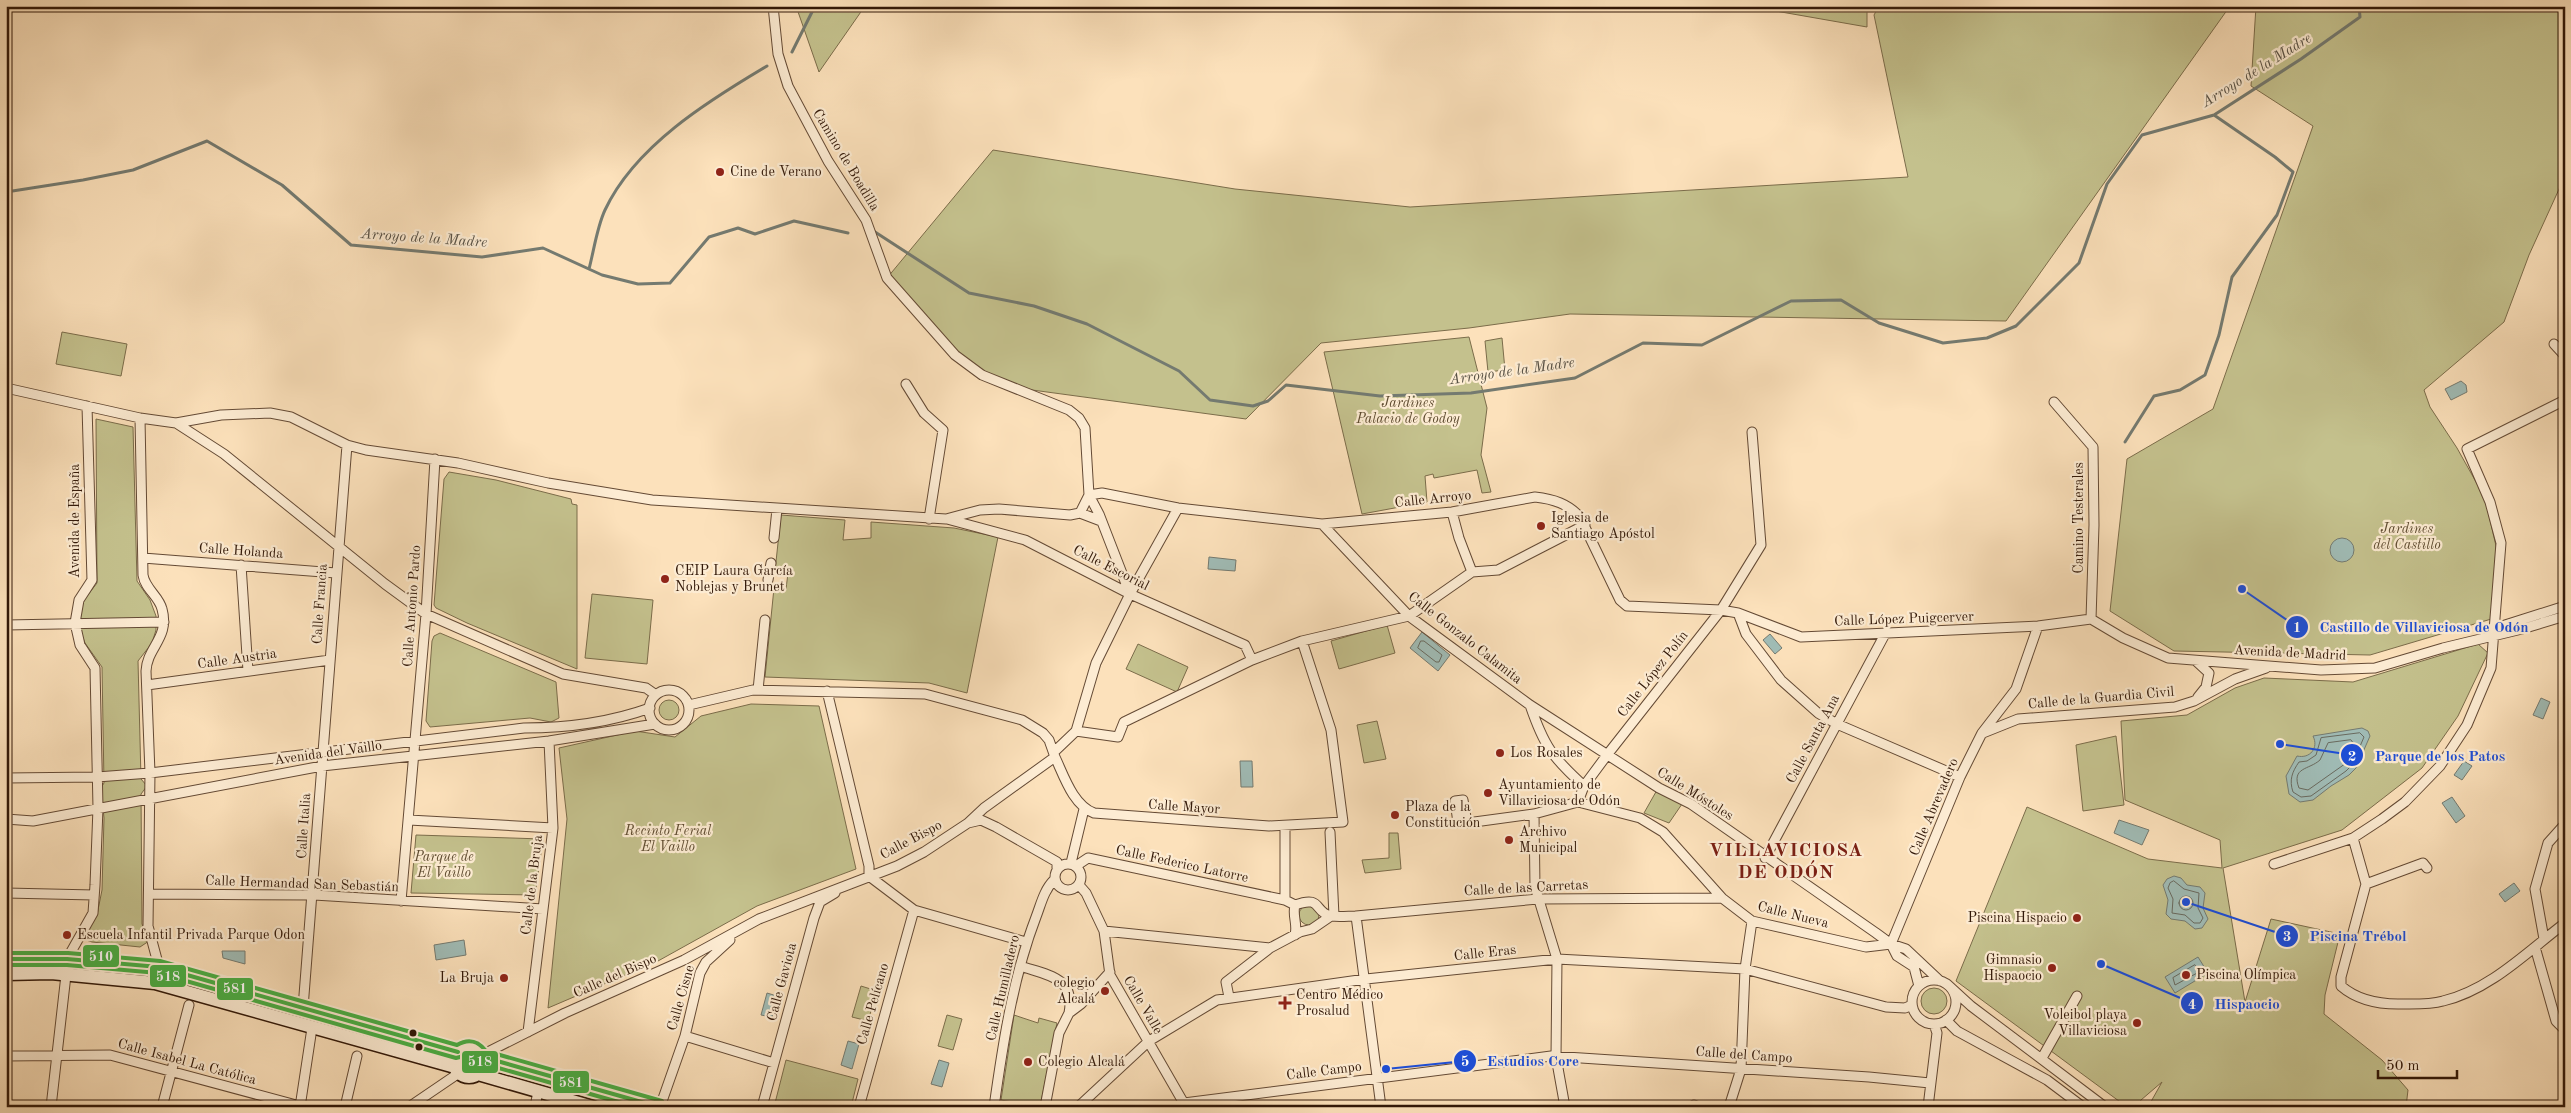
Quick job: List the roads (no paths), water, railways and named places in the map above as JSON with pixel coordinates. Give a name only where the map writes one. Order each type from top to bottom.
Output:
[{"type":"street","name":"Camino de Boadilla","points":[[773,6],[778,54],[788,86],[828,161],[866,220],[887,278],[955,355],[975,370],[1010,387],[1068,410],[1079,418],[1085,428],[1089,495]]},
{"type":"street","points":[[2554,344],[2565,356]]},
{"type":"street","points":[[906,384],[924,413],[943,430],[929,519]]},
{"type":"street","points":[[6,388],[140,418],[176,423],[230,414],[270,413],[291,417],[347,445],[503,471],[575,488],[652,500],[929,519],[946,519],[980,510],[999,509],[1070,516],[1080,513],[1101,521]]},
{"type":"street","points":[[2274,864],[2353,838],[2405,802],[2440,766],[2467,725],[2491,668],[2501,543],[2490,502],[2466,449],[2565,400]]},
{"type":"street","name":"Camino Testerales","points":[[2054,402],[2093,447],[2094,525],[2091,619]]},
{"type":"street","name":"Avenida de España","points":[[68,958],[93,913],[98,808],[95,668],[80,645],[75,623],[79,600],[92,580],[87,406]]},
{"type":"street","points":[[140,418],[144,581],[160,603],[164,622],[163,633],[146,663],[150,773],[148,926],[159,967]]},
{"type":"street","points":[[176,423],[224,454],[385,584],[426,614],[563,674],[646,688],[656,695]]},
{"type":"street","name":"Calle López Polín","points":[[1578,802],[1584,786],[1607,755],[1721,610],[1761,545],[1752,432]]},
{"type":"street","name":"Calle Francia","points":[[322,766],[347,445]]},
{"type":"street","name":"Calle Antonio Pardo","points":[[401,901],[426,614],[435,459]]},
{"type":"street","name":"Calle Arroyo","points":[[1089,495],[1102,493],[1178,508],[1322,524],[1452,512],[1535,497],[1549,498],[1573,510],[1585,525],[1620,600],[1627,606],[1721,610]]},
{"type":"street","points":[[1080,513],[1089,495]]},
{"type":"street","points":[[1089,495],[1130,594]]},
{"type":"street","points":[[1178,508],[1130,594],[1096,663],[1076,731],[1118,737],[1124,722],[1252,660],[1302,641],[1410,616],[1472,572],[1498,570],[1585,525]]},
{"type":"street","points":[[774,538],[777,509]]},
{"type":"street","points":[[1452,512],[1459,538],[1472,572]]},
{"type":"street","name":"Calle Escorial","points":[[946,519],[1025,540],[1130,594],[1245,644],[1252,660]]},
{"type":"street","name":"Calle Gonzalo Calamita","points":[[1322,524],[1410,616],[1530,705],[1607,755]]},
{"type":"street","name":"Calle Holanda","points":[[143,558],[336,573]]},
{"type":"street","points":[[768,580],[771,563]]},
{"type":"street","points":[[241,565],[248,671]]},
{"type":"street","name":"Avenida de Madrid","points":[[2494,635],[2505,625],[2565,606]]},
{"type":"street","name":"Calle López Puigcerver","points":[[1721,610],[1738,614],[1800,637],[2038,626],[2091,619]]},
{"type":"street","points":[[1738,614],[1746,634],[1781,680],[1818,713],[1838,724],[1960,777]]},
{"type":"street","name":"Avenida de Madrid","points":[[2091,619],[2123,638],[2168,658],[2321,670],[2375,668],[2494,635],[2517,631],[2565,616]]},
{"type":"street","points":[[758,690],[765,620]]},
{"type":"street","points":[[6,625],[164,622]]},
{"type":"street","name":"Calle Abrevadero","points":[[1891,944],[1960,777],[1982,733],[2016,689],[2038,626]]},
{"type":"street","name":"Calle Santa Ana","points":[[1765,858],[1885,634]]},
{"type":"street","name":"Calle Mayor","points":[[1084,809],[1094,813],[1159,820],[1285,826],[1343,822],[1331,730],[1302,641]]},
{"type":"street","name":"Calle Austria","points":[[147,685],[330,660]]},
{"type":"street","points":[[2194,701],[2206,687],[2209,673],[2196,661]]},
{"type":"street","name":"Calle de la Guardia Civil","points":[[1982,733],[2018,719],[2175,707],[2194,701],[2235,679],[2271,666]]},
{"type":"street","points":[[689,705],[758,690],[925,694],[1022,720],[1043,733],[1049,740],[1067,784],[1084,809],[1073,865],[1082,878],[1079,885],[1073,890],[1065,890],[1058,887],[1054,880],[1057,862],[1003,830],[981,820],[968,823]]},
{"type":"street","points":[[663,691],[679,693],[689,705],[687,719],[682,725],[668,730],[655,724],[650,713],[650,708],[656,695],[663,691]]},
{"type":"street","points":[[828,691],[869,866],[869,876],[914,910],[1026,942]]},
{"type":"street","points":[[1530,705],[1540,734],[1556,760],[1584,786]]},
{"type":"street","name":"Avenida del Vaillo","points":[[6,778],[97,777],[150,773],[324,750],[524,728],[549,728],[631,714],[650,708]]},
{"type":"street","name":"Avenida del Vaillo","points":[[6,819],[33,821],[322,766],[549,741],[632,726],[655,724]]},
{"type":"street","name":"Calle Bispo","points":[[759,919],[853,883],[924,852],[968,823],[984,808],[1054,755],[1076,731]]},
{"type":"street","name":"Calle de la Bruja","points":[[528,1032],[553,828],[549,741]]},
{"type":"street","name":"Calle Móstoles","points":[[1607,755],[1691,804],[1765,858],[1891,944]]},
{"type":"street","name":"Calle Italia","points":[[303,1008],[314,895],[322,766]]},
{"type":"street","points":[[1467,823],[1534,814],[1578,802]]},
{"type":"street","name":"Calle Nueva","points":[[1578,802],[1640,818],[1663,832],[1722,898],[1752,921],[1866,947],[1891,944]]},
{"type":"street","points":[[1534,814],[1535,887],[1557,959],[1556,1057],[1566,1107]]},
{"type":"street","points":[[409,820],[553,828]]},
{"type":"street","points":[[2544,939],[2535,889],[2548,843],[2565,824]]},
{"type":"street","points":[[1285,826],[1285,900]]},
{"type":"street","points":[[1330,832],[1333,916]]},
{"type":"street","points":[[2353,838],[2366,884],[2341,977],[2341,986],[2348,992],[2367,1000],[2391,1004],[2443,1001],[2484,984],[2565,923]]},
{"type":"street","name":"Calle Federico Latorre","points":[[1073,865],[1088,858],[1285,900],[1295,905]]},
{"type":"street","points":[[2366,884],[2423,863],[2428,868]]},
{"type":"street","points":[[1057,868],[1065,864],[1073,865]]},
{"type":"street","name":"Calle Humilladero","points":[[994,1107],[1026,942],[1047,887],[1054,880]]},
{"type":"street","name":"Calle Gaviota","points":[[762,1107],[820,902],[853,883]]},
{"type":"street","name":"Calle Valle","points":[[1079,885],[1086,894],[1104,931],[1110,972],[1185,1105]]},
{"type":"street","points":[[6,893],[94,895]]},
{"type":"street","name":"Calle Hermandad San Sebastián","points":[[149,894],[314,895],[543,910]]},
{"type":"street","name":"Calle de las Carretas","points":[[1333,916],[1356,916],[1538,899],[1722,898]]},
{"type":"street","points":[[1298,933],[1293,913],[1295,905],[1309,901],[1315,902],[1333,916]]},
{"type":"street","name":"Calle Pelícano","points":[[859,1107],[914,910]]},
{"type":"street","points":[[1229,997],[1226,982],[1270,948],[1298,933],[1312,929],[1333,916]]},
{"type":"street","points":[[1356,916],[1366,979],[1381,1107]]},
{"type":"street","name":"Calle del Bispo","points":[[483,1056],[528,1032],[684,960],[759,919]]},
{"type":"street","name":"Calle Cisne","points":[[660,1107],[685,1036],[700,973],[706,962],[718,949],[759,919]]},
{"type":"street","points":[[1729,1107],[1741,1069],[1745,969],[1752,921]]},
{"type":"street","points":[[1104,931],[1270,948]]},
{"type":"street","points":[[1891,944],[1906,949],[1971,1006],[2105,1107]]},
{"type":"street","points":[[1891,944],[1897,956],[1914,967],[1919,986]]},
{"type":"street","points":[[2534,947],[2556,1021],[2565,1030]]},
{"type":"street","points":[[6,959],[68,958],[159,967],[458,1052],[471,1047],[483,1056],[660,1107]]},
{"type":"street","name":"Calle Eras","points":[[1078,1107],[1148,1041],[1216,1000],[1366,979],[1557,959],[1745,969],[1886,1007],[1909,1007]]},
{"type":"street","points":[[1020,966],[1058,978],[1067,988],[1071,1001],[1059,1033],[1045,1107]]},
{"type":"street","points":[[1068,1013],[1081,1004],[1110,972]]},
{"type":"street","points":[[6,974],[66,975],[155,983],[414,1057],[457,1070],[466,1076],[478,1074],[592,1107]]},
{"type":"street","points":[[51,1107],[55,1055],[66,975]]},
{"type":"street","points":[[1929,980],[1944,982],[1955,995],[1955,1009],[1946,1020],[1934,1024],[1928,1023],[1909,1007],[1914,992],[1919,986],[1929,980]]},
{"type":"street","points":[[2042,1058],[2077,996]]},
{"type":"street","points":[[162,1107],[190,1005]]},
{"type":"street","points":[[1946,1020],[1957,1031],[2047,1080],[2083,1107]]},
{"type":"street","points":[[1928,1107],[1937,1033],[1934,1024]]},
{"type":"street","points":[[300,1106],[312,1028]]},
{"type":"street","points":[[685,1036],[774,1063]]},
{"type":"street","points":[[457,1070],[455,1057],[458,1052]]},
{"type":"street","name":"Calle Isabel La Católica","points":[[6,1056],[110,1055],[300,1106]]},
{"type":"street","points":[[345,1107],[357,1056]]},
{"type":"street","points":[[478,1074],[484,1063],[483,1056]]},
{"type":"street","name":"Calle del Campo","points":[[1556,1057],[1930,1083]]},
{"type":"street","name":"Calle Campo","points":[[1185,1105],[1377,1078],[1556,1057]]},
{"type":"street","points":[[2047,1080],[2056,1069]]},
{"type":"street","points":[[409,1107],[457,1070]]},
{"type":"street","points":[[535,1107],[538,1091]]},
{"type":"water","points":[[2461,381],[2466,385],[2467,392],[2451,400],[2445,389]]},
{"type":"water","points":[[2342,538],[2351,541],[2354,550],[2351,559],[2342,562],[2333,559],[2330,550],[2333,541]]},
{"type":"water","points":[[1209,557],[1236,560],[1235,571],[1208,569]]},
{"type":"water","points":[[1422,632],[1450,655],[1438,671],[1410,648]]},
{"type":"water","points":[[1770,634],[1782,648],[1775,654],[1763,640]]},
{"type":"water","points":[[2541,698],[2550,702],[2543,719],[2533,715]]},
{"type":"water","points":[[2362,728],[2368,731],[2370,736],[2356,768],[2349,775],[2313,800],[2300,802],[2289,794],[2286,776],[2297,756],[2306,756],[2312,752],[2315,745],[2313,736]]},
{"type":"water","points":[[1240,761],[1252,761],[1253,787],[1241,787]]},
{"type":"water","points":[[2464,761],[2472,766],[2462,780],[2454,775]]},
{"type":"water","points":[[2452,797],[2465,816],[2456,823],[2442,803]]},
{"type":"water","points":[[2119,820],[2149,830],[2142,845],[2114,833]]},
{"type":"water","points":[[2174,876],[2181,878],[2187,885],[2200,887],[2205,893],[2203,908],[2208,919],[2202,928],[2195,929],[2185,921],[2171,919],[2166,914],[2168,900],[2163,885],[2167,879]]},
{"type":"water","points":[[2514,883],[2520,891],[2505,902],[2499,894]]},
{"type":"water","points":[[464,940],[466,955],[436,960],[434,945]]},
{"type":"water","points":[[222,951],[245,951],[245,964],[223,958]]},
{"type":"water","name":"Piscina Olímpica","points":[[2198,957],[2208,973],[2175,993],[2165,977]]},
{"type":"water","points":[[767,993],[777,996],[772,1017],[761,1015]]},
{"type":"water","points":[[848,1041],[859,1044],[852,1069],[841,1065]]},
{"type":"water","points":[[939,1060],[949,1063],[942,1087],[931,1084]]},
{"type":"waterway","points":[[792,52],[815,6]]},
{"type":"waterway","name":"Arroyo de la Madre","points":[[872,230],[969,293],[1034,306],[1087,324],[1179,371],[1210,400],[1253,406],[1268,401],[1286,385],[1380,396],[1471,393],[1575,378],[1643,343],[1702,345],[1791,301],[1841,300],[1879,323],[1943,343],[1987,338],[2016,326],[2079,263],[2107,184],[2142,135],[2214,115],[2301,59],[2360,17],[2359,6]]},
{"type":"waterway","points":[[589,269],[605,210],[618,187],[635,165],[675,127],[721,94],[767,66]]},
{"type":"waterway","points":[[2125,442],[2154,396],[2180,390],[2205,375],[2219,335],[2232,277],[2277,215],[2293,172],[2275,157],[2214,115]]},
{"type":"waterway","name":"Arroyo de la Madre","points":[[6,192],[133,170],[207,141],[282,185],[351,245],[482,257],[543,248],[602,275],[638,284],[670,283],[709,237],[738,228],[755,234],[794,221],[848,233]]},
{"type":"place","name":"Cine de Verano","points":[[720,172]]},
{"type":"place","name":"Iglesia de Santiago Apóstol","points":[[1541,526]]},
{"type":"place","name":"CEIP Laura García Noblejas y Brunet","points":[[665,579]]},
{"type":"place","name":"Castillo de Villaviciosa de Odón","points":[[2242,589]]},
{"type":"place","name":"Parque de los Patos","points":[[2280,744]]},
{"type":"place","name":"Los Rosales","points":[[1500,753]]},
{"type":"place","name":"Ayuntamiento de Villaviciosa de Odón","points":[[1488,793]]},
{"type":"place","name":"Plaza de la Constitución","points":[[1395,815]]},
{"type":"place","name":"Archivo Municipal","points":[[1509,840]]},
{"type":"place","name":"Piscina Trébol","points":[[2186,902]]},
{"type":"place","name":"Piscina Hispacio","points":[[2077,918]]},
{"type":"place","name":"Escuela Infantil Privada Parque Odon","points":[[67,935]]},
{"type":"place","name":"Hispaocio","points":[[2101,964]]},
{"type":"place","name":"Gimnasio Hispaocio","points":[[2052,968]]},
{"type":"place","name":"Piscina Olímpica","points":[[2186,975]]},
{"type":"place","name":"La Bruja","points":[[504,978]]},
{"type":"place","name":"colegio Alcalá","points":[[1105,991]]},
{"type":"place","name":"Centro Médico Prosalud","points":[[1285,1003]]},
{"type":"place","name":"Voleibol playa Villaviciosa","points":[[2137,1023]]},
{"type":"place","name":"Colegio Alcalá","points":[[1028,1062]]},
{"type":"place","name":"Estudios Core","points":[[1386,1069]]},
{"type":"district","name":"VILLAVICIOSA DE ODÓN","points":[[1786,862]]},
{"type":"park label","name":"Jardines Palacio de Godoy","points":[[1408,412]]},
{"type":"park label","name":"Jardines del Castillo","points":[[2407,538]]},
{"type":"park label","name":"Recinto Ferial El Vaillo","points":[[668,840]]},
{"type":"park label","name":"Parque de El Vaillo","points":[[444,866]]}]
